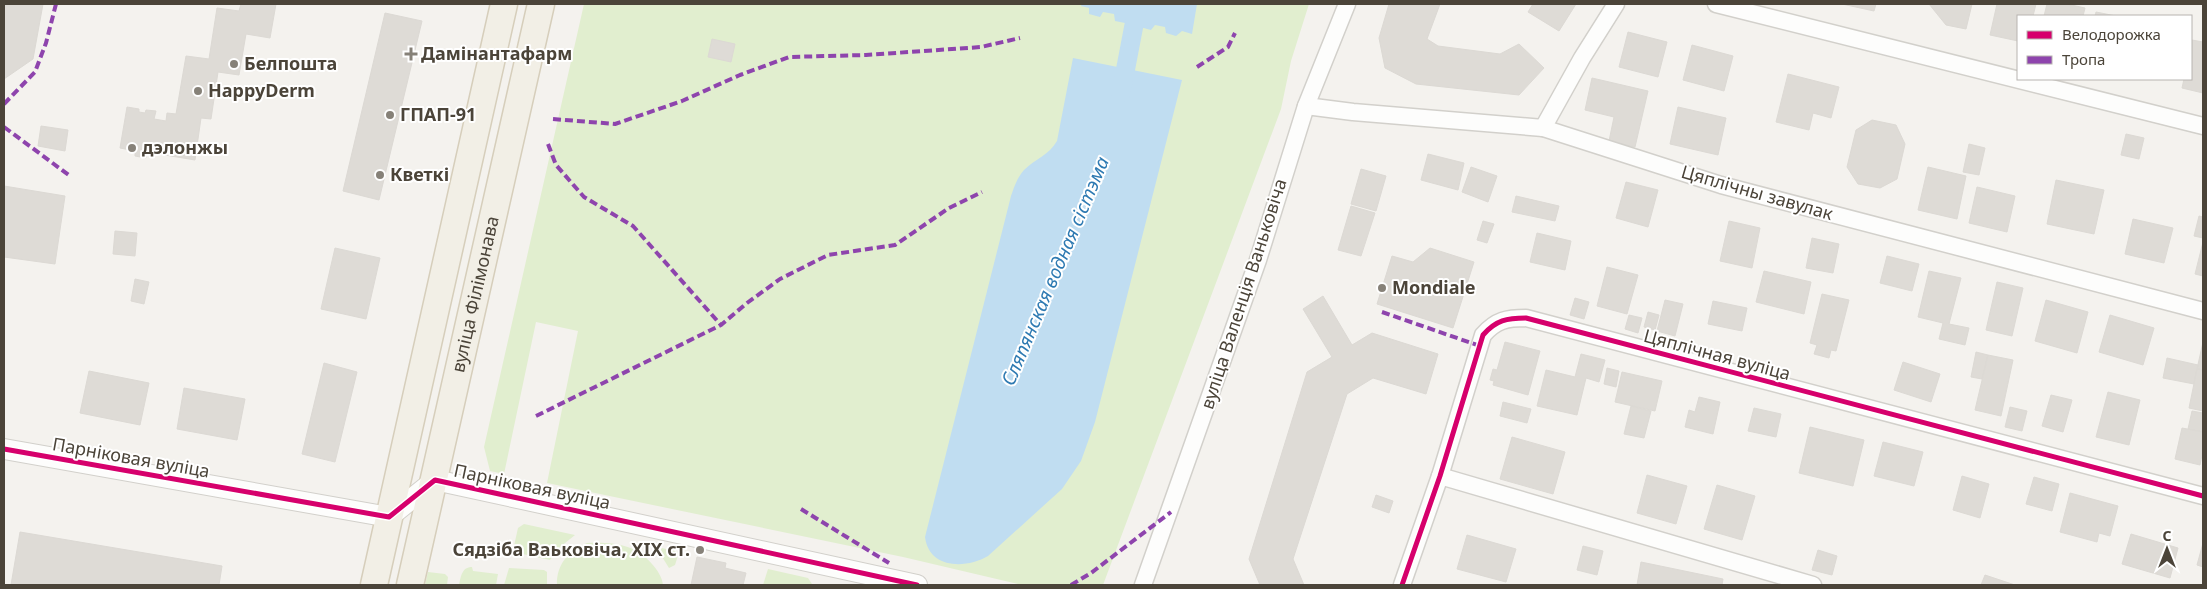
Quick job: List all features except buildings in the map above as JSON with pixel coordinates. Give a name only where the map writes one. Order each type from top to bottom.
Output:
[{"type":"main road","name":"вуліца Філімонава","points":[[374,585],[504,4]]},
{"type":"main road","name":"вуліца Філімонава","points":[[410,585],[542,4]]},
{"type":"main road","points":[[492,60],[527,68]]},
{"type":"street","name":"вуліца Валенція Ваньковіча","points":[[1144,585],[1258,260],[1306,106],[1347,4]]},
{"type":"street","points":[[1543,128],[1582,58],[1616,4]]},
{"type":"street","points":[[1716,4],[2017,79]]},
{"type":"street","points":[[2019,80],[2203,126]]},
{"type":"street","name":"Цяплічны завулак","points":[[1306,106],[1353,112],[1543,128],[1721,185],[2203,311]]},
{"type":"street","name":"Цяплічная вуліца","points":[[1402,585],[1440,476],[1483,335],[1492,325],[1503,319],[1526,318],[2203,496]]},
{"type":"street","name":"Парніковая вуліца","points":[[4,449],[389,517],[435,480],[912,584]]},
{"type":"street","points":[[1440,476],[1813,585]]},
{"type":"green space","points":[[584,4],[1309,4],[1291,61],[1281,109],[1103,585],[1022,585],[903,557],[547,483],[578,331],[536,322],[504,474],[490,471],[484,447]]},
{"type":"green space","points":[[524,524],[575,535],[560,547],[550,560],[518,553],[514,546],[518,528]]},
{"type":"green space","points":[[587,543],[615,544],[631,548],[652,564],[661,577],[663,585],[557,585],[559,571],[565,559],[569,554]]},
{"type":"green space","points":[[662,548],[679,552],[675,565],[669,568],[659,552]]},
{"type":"green space","points":[[472,567],[473,571],[498,574],[496,585],[459,585],[464,570]]},
{"type":"green space","points":[[509,568],[544,570],[547,572],[547,585],[504,585]]},
{"type":"green space","points":[[768,569],[808,578],[812,584],[763,585]]},
{"type":"green space","points":[[428,572],[445,574],[448,577],[447,585],[425,585]]},
{"type":"water","points":[[1082,4],[1197,4],[1192,34],[1182,31],[1176,36],[1166,33],[1165,27],[1155,25],[1151,30],[1140,27],[1138,20],[1130,18],[1125,23],[1115,21],[1114,14],[1103,12],[1100,17],[1089,14],[1089,8],[1081,6]]},
{"type":"water","points":[[1073,58],[1182,80],[1095,422],[1081,461],[1062,489],[988,556],[969,563],[959,564],[941,561],[928,548],[925,537],[1011,196],[1024,170],[1050,150],[1057,141]]},
{"type":"waterway","name":"Сляпянская водная сістэма","points":[[1121,93],[1138,4]]},
{"type":"marked path","points":[[4,104],[35,72],[46,43],[56,4]]},
{"type":"marked path","points":[[1197,67],[1228,47],[1235,33]]},
{"type":"marked path","points":[[553,119],[615,124],[682,101],[740,75],[789,57],[866,55],[981,47],[1020,38]]},
{"type":"marked path","points":[[4,127],[70,176]]},
{"type":"marked path","points":[[548,144],[556,165],[584,197],[633,226],[721,325]]},
{"type":"marked path","points":[[536,416],[721,325],[780,279],[828,255],[895,245],[949,208],[982,192]]},
{"type":"marked path","points":[[1382,312],[1480,346]]},
{"type":"marked path","points":[[801,509],[889,563]]},
{"type":"marked path","points":[[1071,585],[1091,573],[1171,512]]},
{"type":"cycle path","points":[[1402,585],[1440,476],[1483,335],[1497,323],[1513,319],[1526,318],[2203,496]]},
{"type":"cycle path","points":[[4,449],[389,517],[435,480],[917,585]]},
{"type":"place","name":"Дамінантафарм","points":[[411,54]]},
{"type":"place","name":"Белпошта","points":[[234,64]]},
{"type":"place","name":"HappyDerm","points":[[198,91]]},
{"type":"place","name":"ГПАП-91","points":[[390,115]]},
{"type":"place","name":"дэлонжы","points":[[132,148]]},
{"type":"place","name":"Кветкі","points":[[380,175]]},
{"type":"place","name":"Mondiale","points":[[1382,288]]},
{"type":"place","name":"Сядзіба Ваьковіча, XIX ст.","points":[[700,550]]}]
